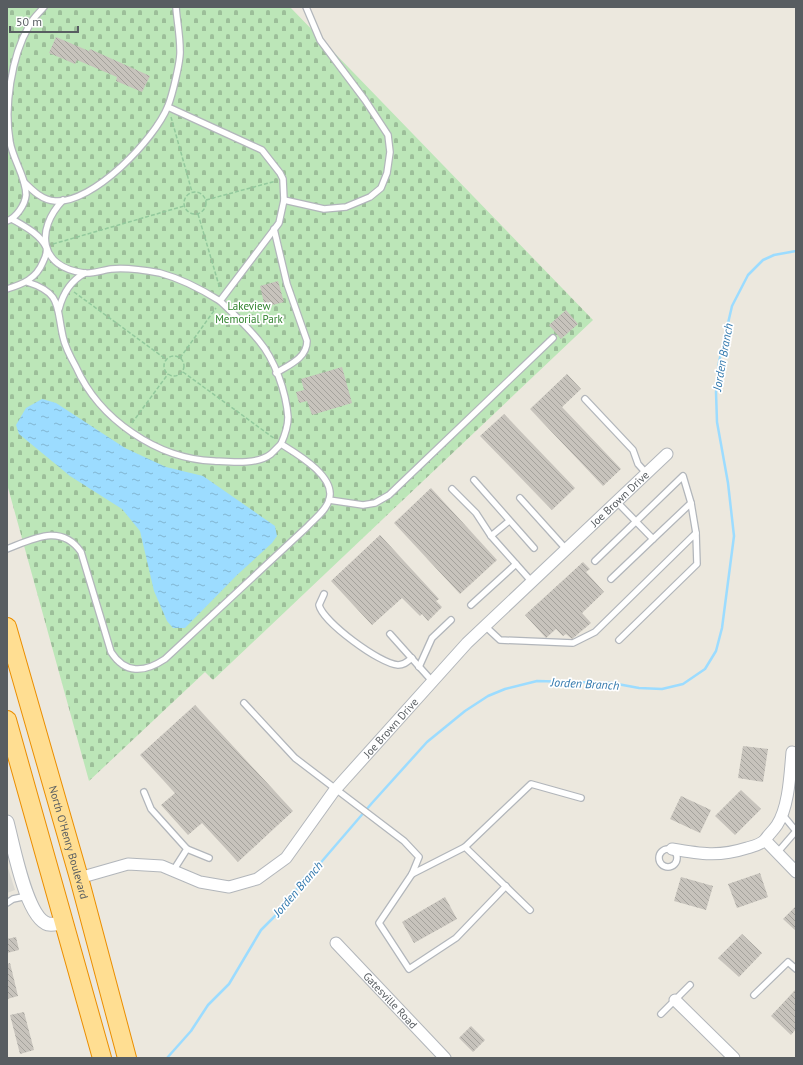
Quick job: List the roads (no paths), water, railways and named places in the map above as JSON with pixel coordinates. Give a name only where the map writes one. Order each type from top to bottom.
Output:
[{"type":"highway","name":"North O'Henry Boulevard","points":[[7,627],[79,878],[127,1058]]},
{"type":"highway","points":[[7,720],[102,1058]]},
{"type":"highway","points":[[64,923],[72,924],[78,930],[116,1055],[120,1058]]},
{"type":"street","name":"Joe Brown Drive","points":[[79,878],[128,864],[162,866],[200,882],[229,887],[257,879],[286,858],[337,788],[467,643],[618,502],[667,454]]},
{"type":"street","points":[[672,849],[699,853],[729,854],[760,844],[777,825],[790,781],[792,752]]},
{"type":"street","points":[[7,822],[11,854],[27,896],[36,914],[48,924],[64,923]]},
{"type":"street","points":[[764,840],[796,872]]},
{"type":"street","name":"Gatesville Road","points":[[336,944],[445,1058]]},
{"type":"street","points":[[675,1000],[734,1058]]},
{"type":"lane","points":[[44,7],[29,26],[16,58],[8,97],[10,143],[24,182],[26,196],[22,207],[10,220],[28,228],[56,260],[66,267],[85,273]]},
{"type":"lane","points":[[24,182],[38,195],[54,201],[69,200],[90,189],[117,171],[135,156],[153,132],[168,106],[180,51],[176,7]]},
{"type":"lane","points":[[284,200],[324,209],[346,207],[370,197],[382,188],[387,173],[390,152],[388,135],[365,100],[320,40],[306,7]]},
{"type":"lane","points":[[168,106],[262,150],[280,173],[283,180],[284,200],[279,223],[220,301]]},
{"type":"lane","points":[[7,289],[27,282],[35,276],[41,267],[47,254],[46,225],[53,211],[63,200]]},
{"type":"lane","points":[[274,229],[286,284],[307,341],[307,349],[300,358],[276,373]]},
{"type":"lane","points":[[27,282],[40,286],[52,296],[59,309],[63,338],[76,369],[92,394],[112,417],[128,429],[162,450],[188,458],[209,461],[236,462],[255,460],[269,455],[281,444],[286,432],[288,417],[283,392],[276,373],[260,342],[242,321],[220,301],[198,288],[160,273],[134,269],[113,269],[85,273],[78,277],[67,288],[62,297],[59,309]]},
{"type":"lane","points":[[330,500],[363,505],[375,503],[389,495],[553,338]]},
{"type":"lane","points":[[585,399],[633,450],[638,464],[647,474]]},
{"type":"lane","points":[[7,549],[42,536],[52,535],[65,538],[75,544],[81,552],[111,652],[116,660],[125,666],[144,670],[154,667],[165,660],[316,518],[330,500],[329,489],[315,468],[281,444]]},
{"type":"lane","points":[[595,561],[683,476],[692,503],[696,533],[697,564],[619,640]]},
{"type":"lane","points":[[474,480],[534,548]]},
{"type":"lane","points":[[452,489],[476,513],[491,536],[532,582]]},
{"type":"lane","points":[[520,498],[567,550]]},
{"type":"lane","points":[[618,502],[653,539]]},
{"type":"lane","points":[[611,579],[692,503]]},
{"type":"lane","points":[[491,536],[509,520]]},
{"type":"lane","points":[[485,626],[500,640],[573,643],[595,632],[696,533]]},
{"type":"lane","points":[[471,605],[516,564]]},
{"type":"lane","points":[[324,594],[320,605],[323,614],[365,650],[378,658],[396,665],[404,664],[412,658]]},
{"type":"lane","points":[[419,666],[422,663],[432,638],[451,620]]},
{"type":"lane","points":[[390,634],[432,681]]},
{"type":"lane","points":[[244,703],[296,758],[404,841],[418,857],[412,874],[379,923],[409,969],[456,938],[506,886]]},
{"type":"lane","points":[[412,874],[465,847],[531,784],[581,798]]},
{"type":"lane","points":[[144,792],[151,809],[187,849],[210,858]]},
{"type":"lane","points":[[777,853],[796,831],[781,813]]},
{"type":"lane","points":[[465,847],[530,910]]},
{"type":"lane","points":[[174,871],[187,849]]},
{"type":"lane","points":[[7,903],[13,899],[27,896]]},
{"type":"lane","points":[[754,995],[788,962],[796,969]]},
{"type":"lane","points":[[661,1014],[690,985]]},
{"type":"water","points":[[42,399],[56,403],[125,448],[166,467],[203,476],[275,526],[277,536],[272,543],[237,575],[185,628],[173,628],[167,621],[154,591],[140,531],[122,509],[70,476],[19,434],[16,425],[26,408]]},
{"type":"waterway","name":"Jorden Branch","points":[[167,1058],[191,1031],[208,1005],[229,984],[261,930],[287,904],[304,878],[317,867],[427,742],[465,711],[488,696],[505,689],[537,681],[612,683],[639,688],[662,689],[683,684],[705,669],[716,651],[722,628],[734,536],[728,483],[717,422],[716,392],[719,362],[732,306],[748,275],[763,260],[774,255],[796,251]]},
{"type":"park label","name":"Lakeview Memorial Park","points":[[249,312]]}]
